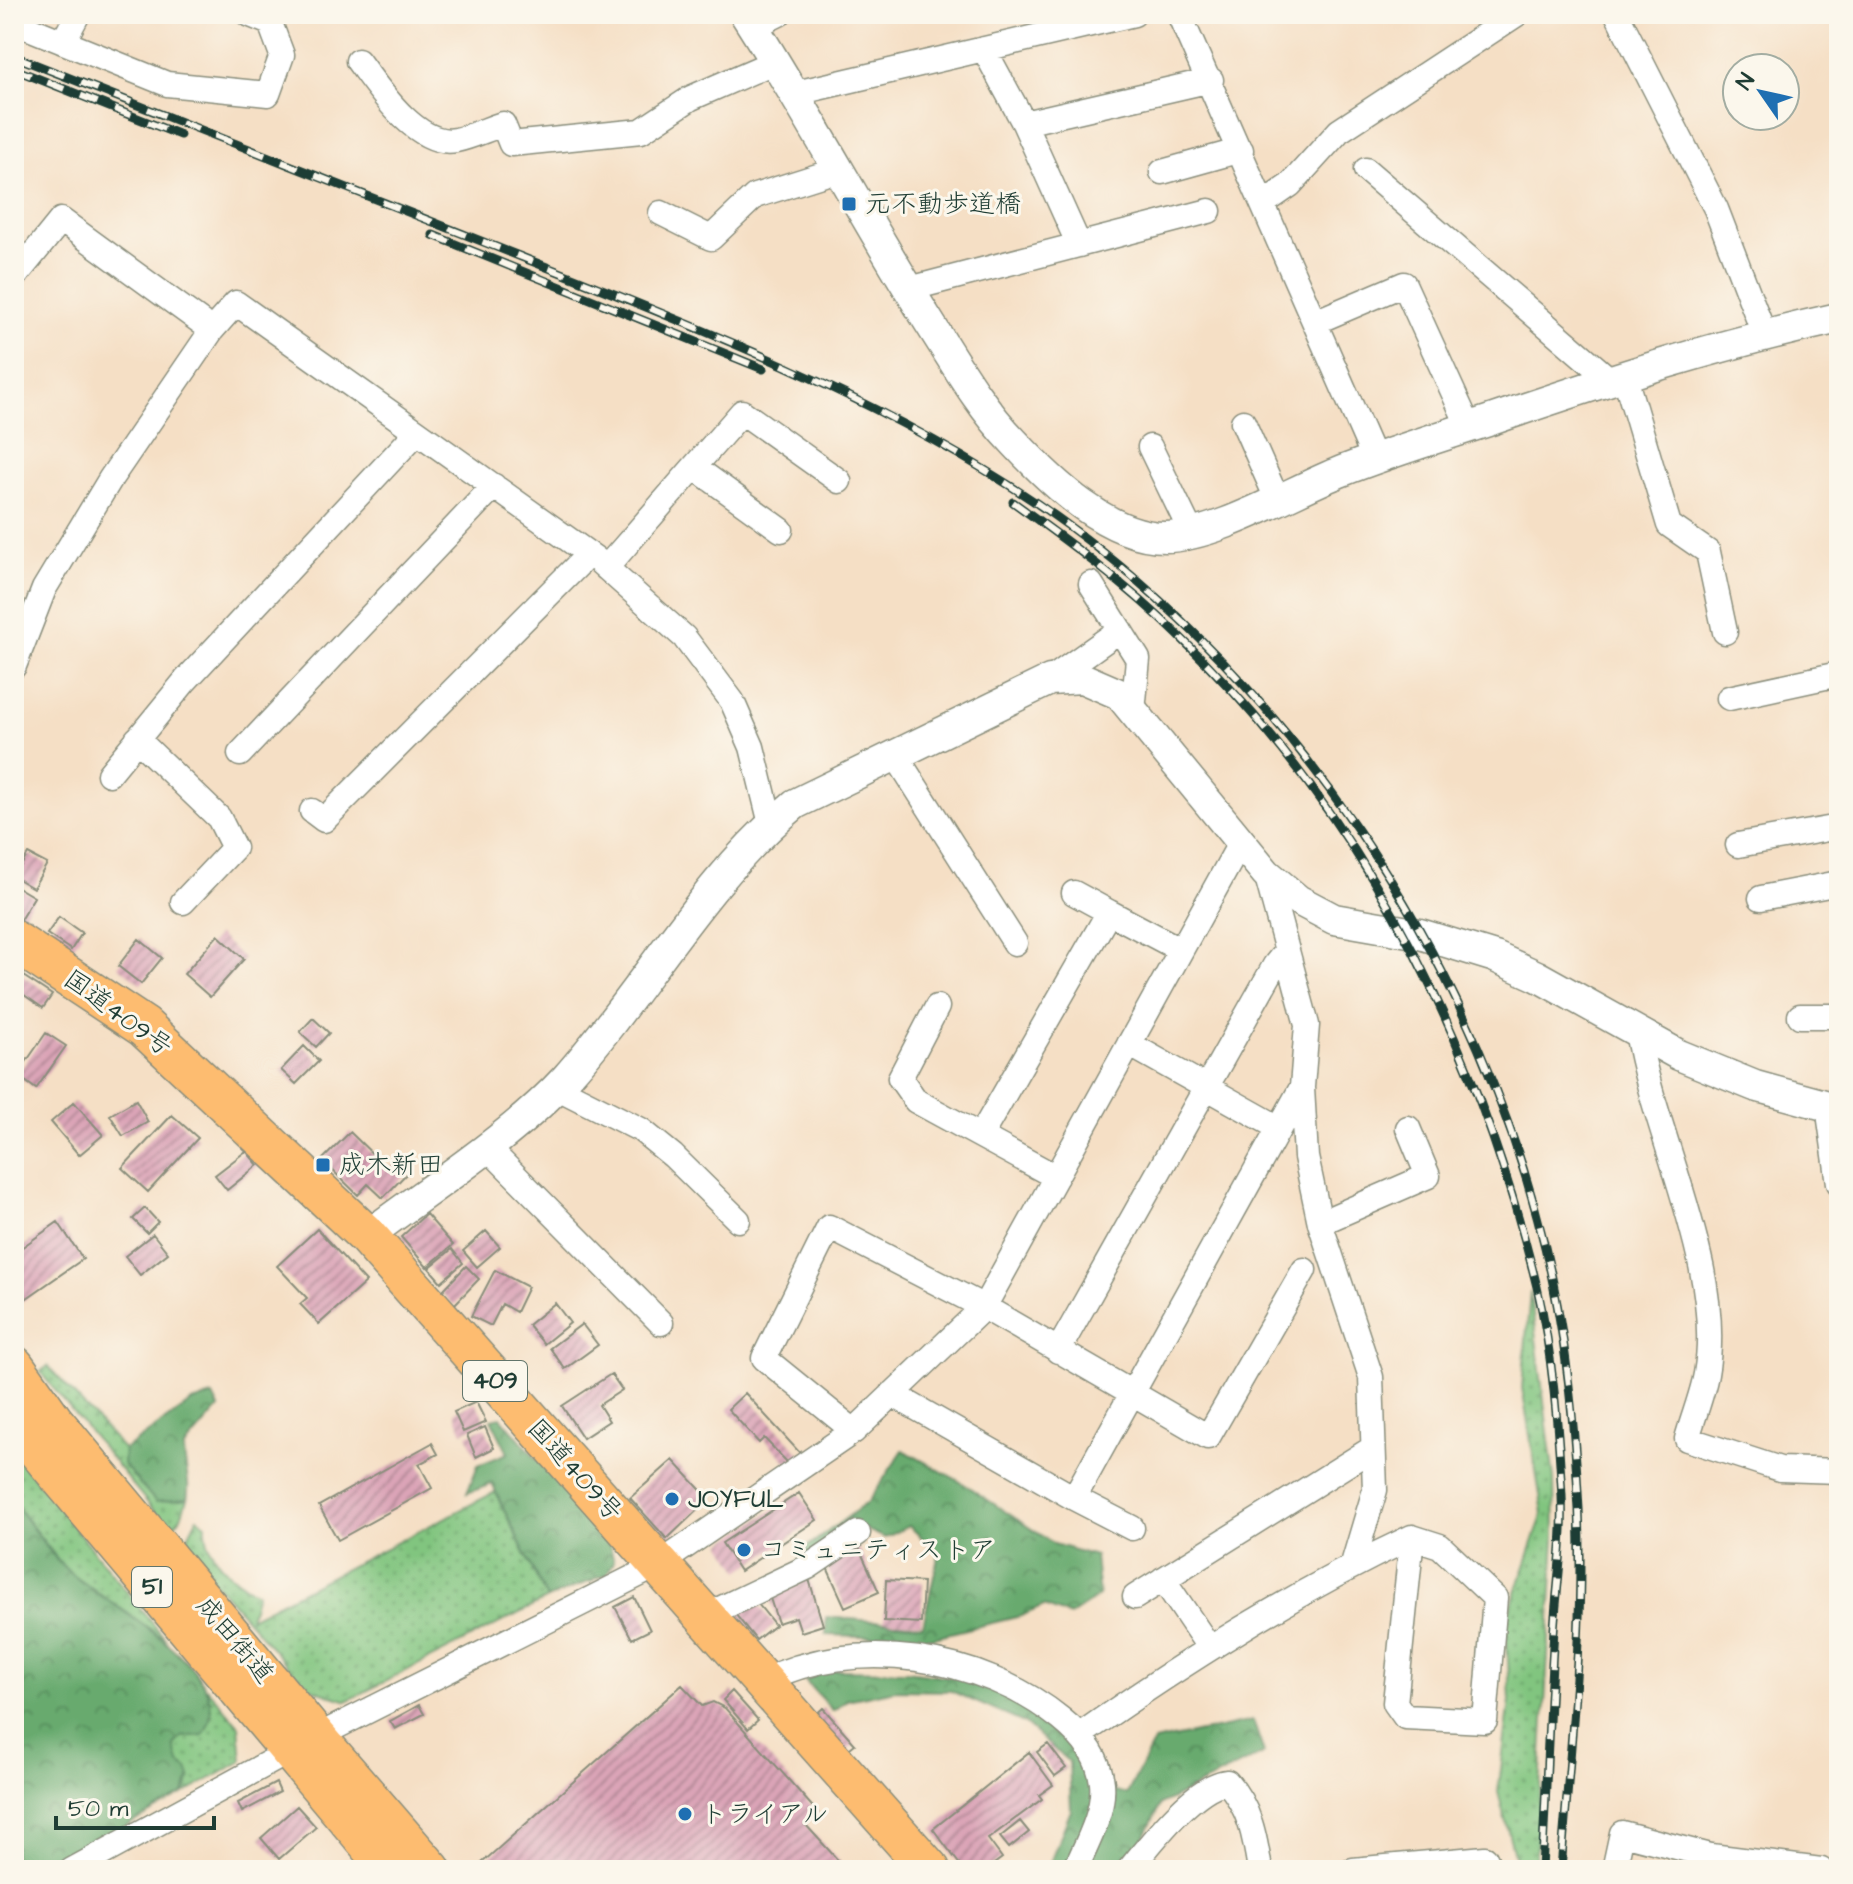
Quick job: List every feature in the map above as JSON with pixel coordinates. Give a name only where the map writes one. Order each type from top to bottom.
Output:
[{"type":"highway","name":"国道409号","points":[[14,941],[144,1027],[367,1236],[930,1870]]},
{"type":"highway","name":"成田街道","points":[[14,1366],[53,1421],[303,1744],[391,1870]]},
{"type":"highway","name":"成田街道","points":[[14,1422],[303,1744],[431,1870]]},
{"type":"street","points":[[63,42],[78,14]]},
{"type":"street","points":[[14,22],[167,84],[268,94],[282,55],[270,23],[248,14]]},
{"type":"street","points":[[796,93],[1134,14]]},
{"type":"street","points":[[1179,14],[1211,80],[1375,460]]},
{"type":"street","points":[[1264,203],[1290,185],[1339,131],[1517,14]]},
{"type":"street","points":[[1617,14],[1716,209],[1764,334]]},
{"type":"street","points":[[759,18],[776,61],[909,289],[977,398],[1014,443],[1069,492],[1103,518],[1139,534],[1166,537],[1192,534],[1375,460],[1616,376],[1764,334],[1839,318]]},
{"type":"street","points":[[984,49],[1024,123],[1079,245]]},
{"type":"street","points":[[358,61],[393,110],[422,132],[452,141],[503,124],[511,144],[641,131],[691,98],[776,61]]},
{"type":"street","points":[[1024,123],[1211,80]]},
{"type":"street","points":[[1162,172],[1241,150]]},
{"type":"street","points":[[661,213],[711,238],[755,196],[840,169]]},
{"type":"street","points":[[1366,170],[1616,376],[1669,525],[1708,552],[1725,632]]},
{"type":"street","points":[[909,289],[1209,211]]},
{"type":"street","points":[[14,278],[61,220],[212,330]]},
{"type":"street","points":[[1315,322],[1404,284],[1469,427]]},
{"type":"street","points":[[14,666],[44,589],[111,478],[212,330],[236,303],[598,561],[684,637],[732,701],[752,747],[771,824]]},
{"type":"street","points":[[312,811],[324,820],[598,561],[694,467],[742,412],[839,481]]},
{"type":"street","points":[[1243,422],[1277,499]]},
{"type":"street","points":[[109,774],[185,681],[417,432]]},
{"type":"street","points":[[1150,447],[1192,534]]},
{"type":"street","points":[[694,467],[781,530]]},
{"type":"street","points":[[240,754],[494,486]]},
{"type":"street","points":[[1091,584],[1138,659],[1133,711]]},
{"type":"street","points":[[367,1236],[486,1146],[556,1087],[697,909],[771,824],[795,804],[1050,680],[1120,630]]},
{"type":"street","points":[[1729,698],[1839,674]]},
{"type":"street","points":[[1050,680],[1082,678],[1119,694],[1266,873],[1298,900],[1334,919],[1420,934],[1495,957],[1679,1055],[1755,1086],[1834,1107],[1839,1183]]},
{"type":"street","points":[[137,739],[219,818],[234,848],[183,902]]},
{"type":"street","points":[[896,756],[1015,943]]},
{"type":"street","points":[[1738,845],[1839,827]]},
{"type":"street","points":[[72,1870],[303,1744],[658,1565],[854,1431],[984,1307],[1242,840]]},
{"type":"street","points":[[1266,873],[1307,1025],[1302,1087],[1306,1157],[1320,1223],[1371,1377],[1375,1490],[1353,1564]]},
{"type":"street","points":[[1761,898],[1839,883]]},
{"type":"street","points":[[1074,893],[1181,950]]},
{"type":"street","points":[[981,1135],[1109,912]]},
{"type":"street","points":[[1058,1351],[1275,965],[1287,950]]},
{"type":"street","points":[[937,1007],[900,1078],[916,1101],[1056,1177]]},
{"type":"street","points":[[1800,1016],[1839,1016]]},
{"type":"street","points":[[1637,1031],[1644,1074],[1695,1236],[1708,1316],[1706,1372],[1687,1439],[1780,1469],[1839,1471]]},
{"type":"street","points":[[1129,1044],[1279,1128]]},
{"type":"street","points":[[556,1087],[641,1130],[673,1156],[738,1220]]},
{"type":"street","points":[[1074,1498],[1302,1087]]},
{"type":"street","points":[[1320,1223],[1428,1176],[1408,1128]]},
{"type":"street","points":[[486,1146],[661,1323]]},
{"type":"street","points":[[854,1431],[764,1358],[829,1227],[984,1307],[1208,1437],[1304,1270]]},
{"type":"street","points":[[892,1394],[1132,1528]]},
{"type":"street","points":[[1135,1597],[1373,1448]]},
{"type":"street","points":[[705,1616],[808,1567],[858,1533]]},
{"type":"street","points":[[1080,1735],[1209,1647],[1353,1564],[1412,1537],[1440,1546],[1495,1598],[1485,1721],[1405,1717],[1395,1703],[1412,1537]]},
{"type":"street","points":[[1163,1579],[1209,1647]]},
{"type":"street","points":[[763,1681],[789,1668],[829,1659],[912,1658],[978,1671],[1033,1696],[1080,1735],[1090,1749],[1102,1784],[1095,1823],[1075,1870]]},
{"type":"street","points":[[1129,1870],[1156,1837],[1212,1783],[1227,1782],[1239,1795],[1254,1828],[1260,1870]]},
{"type":"street","points":[[1614,1870],[1622,1833],[1712,1863],[1821,1870]]},
{"type":"street","points":[[1353,1870],[1485,1858],[1491,1870]]},
{"type":"green space","points":[[1530,1292],[1554,1479],[1555,1537],[1535,1870],[1518,1870],[1498,1792],[1510,1701],[1506,1622],[1543,1513],[1522,1388]]},
{"type":"green space","points":[[48,1366],[124,1450],[123,1464],[156,1502],[187,1499],[181,1517],[170,1530],[40,1372]]},
{"type":"green space","points":[[213,1396],[219,1408],[184,1448],[187,1499],[156,1502],[123,1464],[124,1450],[192,1402]]},
{"type":"green space","points":[[501,1417],[610,1546],[614,1561],[607,1574],[547,1599],[492,1484],[467,1493],[478,1465],[508,1453],[491,1419]]},
{"type":"green space","points":[[903,1450],[961,1482],[1054,1544],[1095,1556],[1099,1596],[1070,1616],[1044,1606],[1021,1616],[930,1638],[826,1635],[826,1617],[923,1625],[939,1553],[909,1526],[885,1538],[858,1526],[804,1558],[807,1547],[868,1502]]},
{"type":"green space","points":[[14,1453],[166,1640],[67,1571],[14,1503]]},
{"type":"green space","points":[[495,1492],[547,1599],[347,1701],[305,1686],[183,1546],[197,1518],[206,1524],[209,1546],[214,1556],[238,1581],[257,1593],[250,1618]]},
{"type":"green space","points":[[14,1503],[67,1570],[137,1620],[188,1664],[205,1687],[211,1711],[203,1735],[181,1737],[174,1745],[179,1763],[188,1769],[191,1777],[184,1794],[47,1870],[14,1870]]},
{"type":"green space","points":[[827,1670],[907,1671],[973,1680],[1010,1692],[1084,1749],[1092,1785],[1127,1794],[1154,1742],[1253,1721],[1264,1753],[1160,1805],[1142,1842],[1120,1870],[1047,1870],[1071,1810],[1069,1762],[1024,1723],[951,1691],[896,1690],[847,1700],[833,1711],[805,1681]]},
{"type":"green space","points":[[206,1687],[239,1726],[242,1761],[184,1794],[191,1777],[188,1769],[179,1763],[174,1745],[181,1737],[203,1735],[210,1703]]},
{"type":"building","points":[[28,854],[47,864],[33,888],[14,877]]},
{"type":"building","points":[[14,885],[34,897],[20,920],[14,916]]},
{"type":"building","points":[[59,917],[82,933],[71,950],[47,934]]},
{"type":"building","points":[[218,935],[244,959],[210,997],[184,974]]},
{"type":"building","points":[[139,939],[162,958],[141,984],[118,966]]},
{"type":"building","points":[[14,970],[52,995],[43,1008],[14,988]]},
{"type":"building","points":[[313,1018],[329,1033],[316,1047],[300,1032]]},
{"type":"building","points":[[46,1033],[66,1046],[36,1089],[17,1075]]},
{"type":"building","points":[[304,1046],[319,1061],[296,1084],[281,1070]]},
{"type":"building","points":[[136,1100],[148,1122],[123,1136],[110,1115]]},
{"type":"building","points":[[74,1102],[103,1135],[79,1155],[51,1122]]},
{"type":"building","points":[[172,1115],[198,1138],[148,1192],[122,1168]]},
{"type":"building","points":[[350,1132],[389,1170],[399,1159],[410,1170],[383,1198],[368,1184],[358,1195],[322,1160]]},
{"type":"building","points":[[246,1151],[258,1165],[227,1190],[215,1175]]},
{"type":"building","points":[[145,1208],[158,1222],[147,1233],[133,1219]]},
{"type":"building","points":[[426,1214],[453,1245],[427,1267],[401,1237]]},
{"type":"building","points":[[58,1222],[83,1259],[14,1307],[14,1253]]},
{"type":"building","points":[[317,1229],[366,1282],[319,1324],[300,1304],[307,1298],[277,1266]]},
{"type":"building","points":[[486,1231],[500,1247],[477,1267],[463,1251]]},
{"type":"building","points":[[153,1234],[168,1253],[140,1275],[125,1256]]},
{"type":"building","points":[[452,1249],[463,1263],[441,1282],[429,1268]]},
{"type":"building","points":[[466,1266],[479,1279],[454,1305],[441,1292]]},
{"type":"building","points":[[495,1270],[528,1287],[516,1312],[502,1304],[491,1326],[471,1316]]},
{"type":"building","points":[[555,1303],[570,1323],[544,1344],[528,1325]]},
{"type":"building","points":[[582,1324],[598,1345],[565,1369],[550,1348]]},
{"type":"building","points":[[611,1374],[622,1390],[599,1405],[609,1421],[583,1438],[562,1406]]},
{"type":"building","points":[[745,1393],[800,1453],[789,1464],[764,1438],[759,1443],[728,1409]]},
{"type":"building","points":[[476,1402],[486,1422],[463,1432],[454,1412]]},
{"type":"building","points":[[485,1427],[494,1448],[476,1457],[467,1435]]},
{"type":"building","points":[[432,1443],[438,1454],[419,1464],[432,1488],[338,1540],[319,1506]]},
{"type":"building","points":[[673,1460],[709,1499],[667,1539],[630,1498]]},
{"type":"building","points":[[799,1493],[817,1520],[740,1571],[722,1543]]},
{"type":"building","points":[[859,1548],[879,1592],[845,1607],[825,1563]]},
{"type":"building","points":[[808,1576],[823,1625],[801,1632],[796,1617],[778,1623],[767,1589]]},
{"type":"building","points":[[886,1580],[923,1582],[921,1623],[884,1621]]},
{"type":"building","points":[[750,1594],[775,1625],[756,1640],[731,1609]]},
{"type":"building","points":[[634,1597],[650,1630],[632,1639],[615,1607]]},
{"type":"building","points":[[682,1685],[702,1706],[713,1702],[725,1708],[818,1813],[805,1824],[847,1870],[474,1870]]},
{"type":"building","points":[[732,1691],[758,1720],[748,1729],[723,1700]]},
{"type":"building","points":[[419,1705],[424,1714],[395,1729],[390,1721]]},
{"type":"building","points":[[823,1708],[855,1744],[845,1752],[813,1717]]},
{"type":"building","points":[[1048,1744],[1066,1768],[1055,1776],[1037,1752]]},
{"type":"building","points":[[1029,1752],[1053,1785],[1039,1795],[1042,1799],[988,1839],[1002,1858],[986,1870],[964,1870],[933,1829]]},
{"type":"building","points":[[276,1783],[280,1792],[242,1812],[238,1803]]},
{"type":"building","points":[[297,1806],[316,1827],[279,1859],[261,1838]]},
{"type":"building","points":[[1020,1821],[1029,1832],[1009,1848],[1000,1837]]},
{"type":"railway","points":[[14,56],[649,308],[772,360],[893,418],[1009,485],[1108,556],[1200,638],[1284,730],[1359,831],[1424,938],[1479,1050],[1522,1165],[1553,1283],[1570,1396],[1580,1554],[1575,1690],[1561,1870]]},
{"type":"railway","points":[[14,69],[180,135]]},
{"type":"railway","points":[[433,235],[763,369]]},
{"type":"railway","points":[[1013,502],[1098,565],[1177,634],[1243,703],[1303,777],[1357,854],[1404,934],[1445,1018],[1481,1105],[1512,1195],[1543,1313],[1559,1444],[1562,1529],[1542,1870]]},
{"type":"place","name":"元不動歩道橋","points":[[849,204]]},
{"type":"place","name":"成木新田","points":[[323,1165]]},
{"type":"place","name":"JOYFUL","points":[[672,1499]]},
{"type":"place","name":"コミュニティストア","points":[[744,1550]]},
{"type":"place","name":"トライアル","points":[[685,1814]]}]
